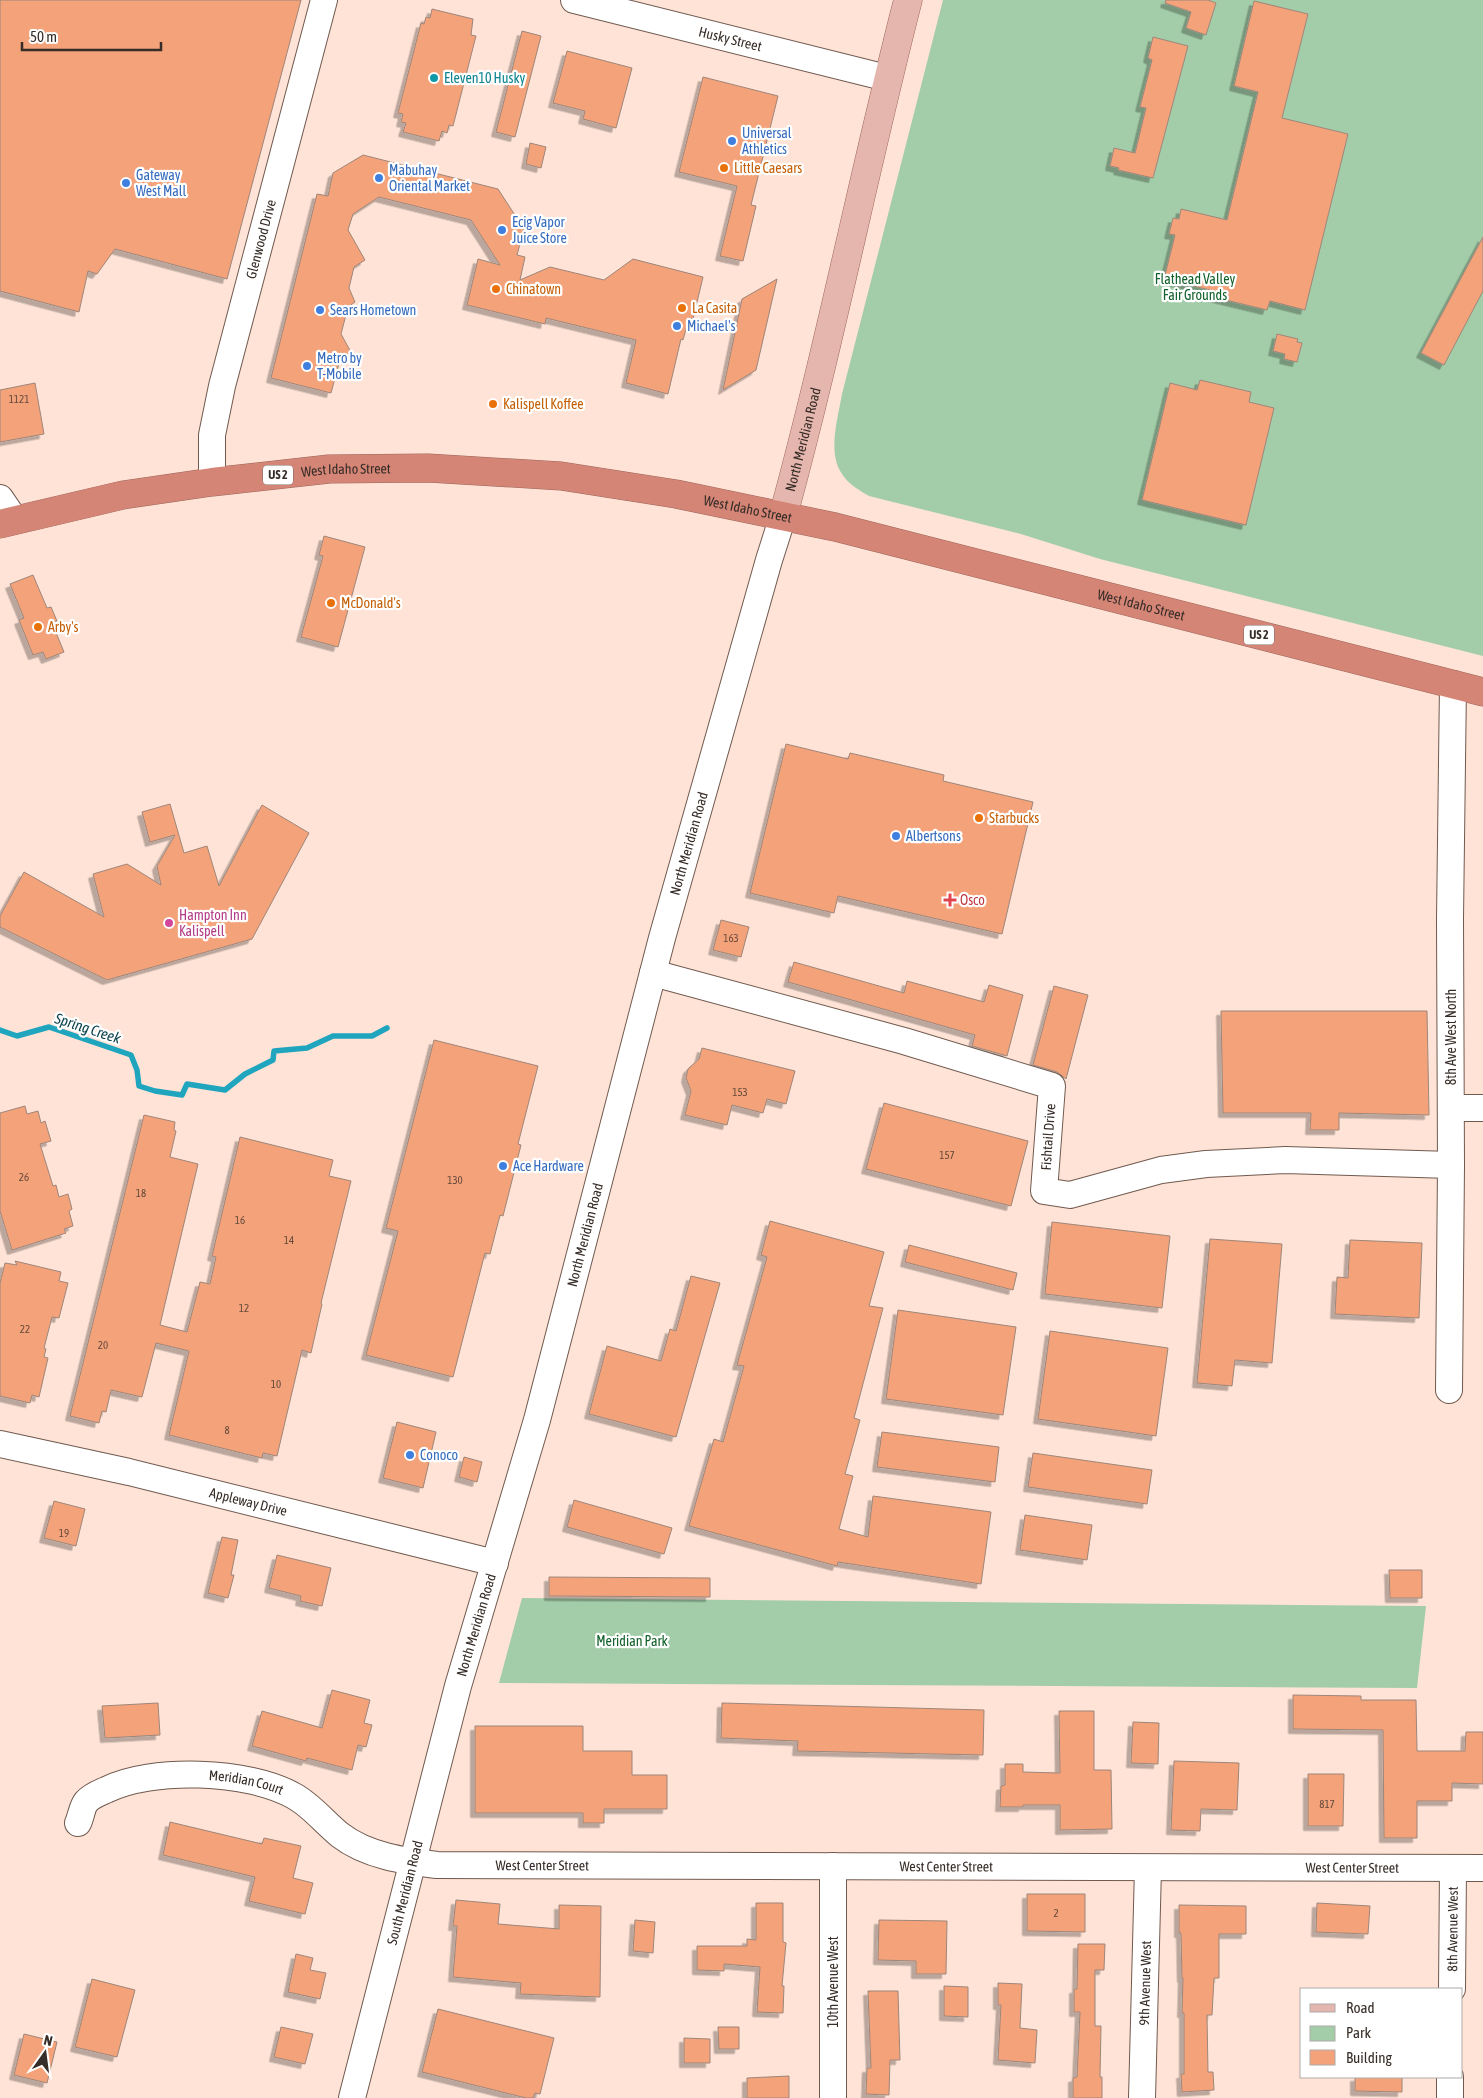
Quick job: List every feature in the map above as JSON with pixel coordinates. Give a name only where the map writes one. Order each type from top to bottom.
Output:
[{"type":"highway","name":"West Idaho Street","points":[[8,522],[123,495],[212,482],[358,468],[428,468],[560,476],[650,490],[783,516],[976,562],[1483,692]]},
{"type":"main road","name":"North Meridian Road","points":[[783,516],[849,249],[887,78],[908,0]]},
{"type":"street","name":"Glenwood Drive","points":[[212,482],[212,435],[222,386],[324,0]]},
{"type":"street","name":"Husky Street","points":[[574,0],[887,78]]},
{"type":"street","points":[[0,498],[8,522]]},
{"type":"street","name":"North Meridian Road","points":[[458,1686],[496,1563],[546,1384],[653,973],[783,516]]},
{"type":"street","name":"8th Ave West North","points":[[1449,1390],[1451,1165],[1450,909],[1453,684]]},
{"type":"street","name":"Fishtail Drive","points":[[653,973],[904,1041],[1052,1086],[1044,1191],[1070,1195],[1161,1170],[1206,1164],[1285,1160],[1451,1165]]},
{"type":"street","points":[[1451,1108],[1483,1108]]},
{"type":"street","name":"Appleway Drive","points":[[0,1444],[129,1472],[496,1563]]},
{"type":"street","name":"South Meridian Road","points":[[352,2098],[458,1686]]},
{"type":"street","name":"Meridian Court","points":[[78,1823],[86,1802],[95,1795],[117,1784],[142,1778],[168,1775],[233,1778],[271,1786],[294,1796],[342,1837],[388,1857],[412,1862]]},
{"type":"street","name":"West Center Street","points":[[412,1862],[437,1866],[1483,1868]]},
{"type":"street","name":"10th Avenue West","points":[[833,1866],[833,2098]]},
{"type":"street","name":"9th Avenue West","points":[[1142,2098],[1148,1868]]},
{"type":"street","name":"8th Avenue West","points":[[1452,1988],[1453,1868]]},
{"type":"street","points":[[1450,2078],[1450,2098]]},
{"type":"green space","name":"Flathead Valley Fair Grounds","points":[[943,0],[1483,0],[1483,656],[1100,559],[1021,534],[869,496],[844,478],[838,466],[834,446],[842,394]]},
{"type":"green space","name":"Meridian Park","points":[[522,1598],[1426,1606],[1417,1688],[499,1683]]},
{"type":"building","name":"Gateway West Mall","points":[[0,0],[301,0],[227,279],[115,249],[97,274],[88,271],[79,312],[0,291]]},
{"type":"building","points":[[1166,0],[1208,0],[1216,3],[1206,35],[1186,28],[1191,12],[1165,3]]},
{"type":"building","points":[[1254,1],[1308,14],[1282,118],[1348,134],[1305,310],[1270,301],[1267,310],[1209,296],[1210,290],[1164,279],[1175,235],[1169,234],[1173,218],[1179,219],[1181,209],[1227,220],[1258,92],[1234,86]]},
{"type":"building","name":"Eleven10 Husky","points":[[432,9],[473,19],[471,35],[476,36],[453,126],[449,125],[447,133],[442,131],[439,141],[403,132],[406,123],[401,122],[403,114],[398,113],[421,23],[424,24],[426,17],[430,18]]},
{"type":"building","points":[[522,31],[541,36],[515,137],[496,132]]},
{"type":"building","points":[[1153,37],[1188,46],[1153,178],[1118,170],[1119,168],[1110,166],[1114,148],[1135,153],[1146,108],[1140,107],[1152,60],[1148,58]]},
{"type":"building","points":[[567,51],[632,68],[616,128],[583,119],[585,111],[553,103]]},
{"type":"building","points":[[703,77],[778,96],[751,205],[756,206],[743,261],[720,256],[737,186],[679,172]]},
{"type":"building","points":[[530,143],[546,147],[541,168],[526,164]]},
{"type":"building","points":[[363,155],[498,189],[524,229],[517,255],[525,257],[520,280],[550,267],[604,280],[633,259],[703,277],[693,319],[689,318],[683,340],[681,339],[668,394],[626,383],[636,340],[546,318],[545,324],[467,305],[478,259],[500,265],[471,220],[379,197],[353,214],[348,230],[365,260],[354,267],[349,288],[355,302],[348,307],[341,334],[352,354],[340,360],[331,393],[271,378],[317,194],[328,196],[333,173]]},
{"type":"building","points":[[1483,237],[1483,291],[1444,365],[1421,353]]},
{"type":"building","points":[[777,279],[756,370],[723,390],[742,299]]},
{"type":"building","points":[[1277,334],[1298,339],[1297,342],[1302,343],[1297,362],[1284,359],[1285,354],[1273,351]]},
{"type":"building","points":[[1200,380],[1251,392],[1249,402],[1274,408],[1246,525],[1142,500],[1170,383],[1197,390]]},
{"type":"building","points":[[35,383],[44,434],[0,442],[0,390]]},
{"type":"building","points":[[324,536],[365,547],[338,647],[301,637],[323,556],[319,555]]},
{"type":"building","points":[[33,575],[47,608],[51,607],[57,621],[52,623],[64,652],[46,659],[43,652],[33,655],[19,620],[24,618],[10,584]]},
{"type":"building","points":[[786,744],[848,759],[850,753],[944,775],[943,781],[1033,802],[1002,934],[838,896],[834,913],[750,893]]},
{"type":"building","points":[[170,804],[184,853],[207,846],[219,886],[262,805],[309,833],[252,939],[107,980],[0,927],[0,916],[24,872],[104,917],[93,874],[127,864],[161,885],[157,866],[175,835],[150,842],[142,812]]},
{"type":"building","points":[[721,920],[749,927],[741,957],[713,950]]},
{"type":"building","points":[[794,962],[904,993],[907,981],[984,1002],[989,985],[1023,995],[1007,1056],[972,1046],[975,1035],[788,982]]},
{"type":"building","points":[[1054,986],[1088,995],[1066,1079],[1057,1072],[1033,1065]]},
{"type":"building","points":[[1221,1011],[1427,1011],[1429,1115],[1339,1113],[1339,1130],[1310,1130],[1311,1113],[1223,1113]]},
{"type":"building","points":[[434,1040],[538,1066],[518,1144],[521,1145],[503,1216],[500,1215],[490,1254],[485,1253],[453,1377],[366,1355],[398,1231],[386,1228]]},
{"type":"building","points":[[702,1048],[795,1071],[786,1104],[767,1099],[763,1113],[732,1105],[727,1125],[685,1115],[691,1091],[686,1078],[688,1069],[699,1059]]},
{"type":"building","points":[[884,1103],[1028,1141],[1011,1206],[866,1169]]},
{"type":"building","points":[[25,1106],[27,1114],[38,1111],[41,1123],[45,1121],[51,1141],[40,1144],[53,1186],[56,1185],[59,1197],[68,1194],[72,1209],[69,1211],[73,1226],[64,1229],[66,1233],[12,1250],[0,1211],[0,1113]]},
{"type":"building","points":[[144,1115],[175,1122],[174,1130],[176,1131],[170,1157],[198,1164],[160,1325],[187,1332],[200,1282],[210,1284],[216,1257],[212,1256],[240,1137],[333,1160],[329,1176],[351,1181],[321,1303],[311,1353],[302,1350],[277,1456],[263,1453],[262,1458],[169,1435],[189,1351],[156,1343],[142,1397],[111,1390],[106,1412],[102,1411],[99,1423],[70,1416]]},
{"type":"building","points":[[770,1221],[884,1252],[869,1306],[883,1308],[854,1418],[860,1420],[845,1474],[853,1476],[839,1529],[868,1537],[873,1496],[991,1512],[981,1584],[838,1562],[837,1566],[689,1526],[714,1439],[723,1442],[744,1366],[737,1365],[767,1257],[761,1255]]},
{"type":"building","points":[[1052,1222],[1170,1236],[1162,1308],[1045,1294]]},
{"type":"building","points":[[1210,1239],[1282,1244],[1272,1363],[1235,1360],[1232,1386],[1197,1383]]},
{"type":"building","points":[[1350,1240],[1422,1243],[1419,1318],[1335,1314],[1337,1277],[1348,1278]]},
{"type":"building","points":[[909,1245],[1017,1273],[1013,1290],[905,1262]]},
{"type":"building","points":[[15,1261],[61,1272],[59,1281],[68,1283],[59,1318],[52,1317],[44,1348],[46,1349],[44,1357],[48,1358],[39,1397],[32,1395],[30,1403],[0,1396],[0,1283],[5,1263],[17,1265]]},
{"type":"building","points":[[691,1276],[720,1283],[676,1437],[589,1414],[607,1346],[661,1361],[670,1329],[676,1331]]},
{"type":"building","points":[[898,1310],[1016,1327],[1003,1415],[886,1399]]},
{"type":"building","points":[[1050,1331],[1168,1348],[1156,1436],[1038,1419]]},
{"type":"building","name":"Conoco","points":[[397,1422],[436,1432],[423,1488],[383,1478]]},
{"type":"building","points":[[882,1432],[999,1447],[995,1482],[877,1467]]},
{"type":"building","points":[[1033,1453],[1152,1470],[1147,1504],[1028,1487]]},
{"type":"building","points":[[464,1457],[482,1462],[477,1482],[459,1477]]},
{"type":"building","points":[[574,1500],[672,1528],[664,1554],[567,1527]]},
{"type":"building","points":[[54,1501],[85,1509],[76,1546],[44,1538]]},
{"type":"building","points":[[1025,1515],[1092,1525],[1087,1560],[1020,1550]]},
{"type":"building","points":[[222,1537],[238,1540],[231,1575],[234,1575],[228,1598],[208,1593]]},
{"type":"building","points":[[277,1555],[331,1568],[322,1606],[300,1601],[301,1596],[269,1588]]},
{"type":"building","points":[[1389,1570],[1422,1570],[1422,1598],[1390,1598]]},
{"type":"building","points":[[549,1577],[710,1578],[710,1597],[549,1596]]},
{"type":"building","points":[[332,1690],[370,1700],[364,1723],[372,1725],[366,1747],[358,1745],[352,1770],[307,1758],[306,1761],[252,1746],[262,1711],[322,1728]]},
{"type":"building","points":[[1293,1695],[1361,1696],[1361,1700],[1416,1700],[1417,1751],[1465,1751],[1466,1732],[1483,1732],[1483,1784],[1452,1783],[1452,1801],[1417,1801],[1417,1838],[1384,1838],[1383,1730],[1293,1729]]},
{"type":"building","points":[[158,1703],[160,1735],[105,1738],[102,1706]]},
{"type":"building","points":[[722,1703],[984,1710],[983,1755],[797,1751],[798,1741],[721,1738]]},
{"type":"building","points":[[1059,1711],[1094,1711],[1094,1770],[1111,1770],[1112,1829],[1060,1830],[1060,1805],[1000,1807],[1001,1786],[1005,1785],[1005,1764],[1023,1764],[1023,1772],[1060,1773]]},
{"type":"building","points":[[1133,1722],[1159,1723],[1158,1764],[1131,1763]]},
{"type":"building","points":[[475,1726],[583,1726],[583,1751],[632,1751],[632,1775],[667,1775],[667,1809],[604,1809],[604,1823],[583,1823],[583,1813],[475,1813]]},
{"type":"building","points":[[1174,1761],[1239,1763],[1237,1810],[1201,1809],[1200,1831],[1171,1830]]},
{"type":"building","points":[[1308,1774],[1344,1774],[1343,1826],[1308,1826]]},
{"type":"building","points":[[170,1822],[262,1844],[264,1838],[301,1846],[293,1878],[313,1883],[305,1914],[249,1901],[255,1877],[163,1855]]},
{"type":"building","points":[[1027,1894],[1085,1894],[1085,1932],[1027,1931]]},
{"type":"building","points":[[456,1900],[500,1904],[498,1924],[559,1929],[559,1905],[601,1906],[600,1997],[520,1994],[521,1983],[453,1977],[457,1926],[453,1926]]},
{"type":"building","points":[[756,1903],[783,1903],[783,1942],[786,1943],[782,1986],[784,1986],[783,2013],[757,2012],[760,1967],[724,1964],[724,1971],[697,1970],[697,1946],[747,1946],[747,1939],[756,1940]]},
{"type":"building","points":[[1317,1903],[1370,1906],[1368,1934],[1316,1932]]},
{"type":"building","points":[[1179,1905],[1246,1906],[1246,1934],[1219,1934],[1219,1978],[1214,1978],[1212,2015],[1207,2015],[1208,2072],[1213,2072],[1214,2090],[1182,2092],[1181,2074],[1184,2074],[1184,2013],[1182,2013],[1183,1978],[1181,1933],[1179,1933]]},
{"type":"building","points":[[635,1920],[655,1922],[653,1953],[633,1951]]},
{"type":"building","points":[[879,1920],[947,1921],[946,1974],[916,1974],[916,1961],[878,1960]]},
{"type":"building","points":[[1078,1944],[1105,1944],[1104,1970],[1095,1970],[1095,2026],[1101,2026],[1100,2077],[1102,2077],[1102,2098],[1073,2098],[1073,2078],[1077,2077],[1080,2012],[1074,2012],[1074,1989],[1077,1989]]},
{"type":"building","points":[[296,1954],[313,1958],[310,1970],[326,1973],[320,1999],[288,1992]]},
{"type":"building","points":[[92,1979],[135,1990],[117,2057],[75,2047]]},
{"type":"building","points":[[998,1983],[1022,1984],[1020,2028],[1037,2030],[1035,2063],[998,2060],[1001,2005],[998,2005]]},
{"type":"building","points":[[944,1986],[968,1987],[968,2017],[944,2016]]},
{"type":"building","points":[[868,1991],[898,1991],[900,2060],[890,2060],[889,2095],[866,2094],[867,2068],[871,2068]]},
{"type":"building","points":[[438,2009],[554,2038],[540,2094],[535,2093],[533,2098],[526,2098],[422,2072]]},
{"type":"building","points":[[281,2027],[313,2034],[305,2064],[274,2057]]},
{"type":"building","points":[[718,2027],[739,2027],[739,2049],[719,2049]]},
{"type":"building","points":[[24,2034],[57,2042],[47,2083],[14,2075]]},
{"type":"building","points":[[684,2038],[710,2039],[710,2063],[684,2063]]},
{"type":"building","points":[[789,2076],[789,2098],[747,2098],[747,2078]]},
{"type":"building","points":[[1355,2078],[1402,2078],[1402,2092],[1355,2091]]},
{"type":"waterway","name":"Spring Creek","points":[[0,1030],[17,1036],[49,1027],[131,1055],[137,1070],[139,1086],[155,1091],[182,1095],[187,1084],[225,1090],[245,1074],[273,1060],[274,1051],[307,1048],[333,1036],[372,1036],[387,1028]]},
{"type":"place","name":"Eleven10 Husky","points":[[434,78]]},
{"type":"place","name":"Universal Athletics","points":[[732,141]]},
{"type":"place","name":"Little Caesars","points":[[724,168]]},
{"type":"place","name":"Mabuhay Oriental Market","points":[[379,178]]},
{"type":"place","name":"Gateway West Mall","points":[[126,183]]},
{"type":"place","name":"Ecig Vapor Juice Store","points":[[502,230]]},
{"type":"place","name":"Chinatown","points":[[496,289]]},
{"type":"place","name":"La Casita","points":[[682,308]]},
{"type":"place","name":"Sears Hometown","points":[[320,310]]},
{"type":"place","name":"Michael's","points":[[677,326]]},
{"type":"place","name":"Metro by T-Mobile","points":[[307,366]]},
{"type":"place","name":"Kalispell Koffee","points":[[493,404]]},
{"type":"place","name":"McDonald's","points":[[331,603]]},
{"type":"place","name":"Arby's","points":[[38,627]]},
{"type":"place","name":"Starbucks","points":[[979,818]]},
{"type":"place","name":"Albertsons","points":[[896,836]]},
{"type":"place","name":"Osco","points":[[950,900]]},
{"type":"place","name":"Hampton Inn Kalispell","points":[[169,923]]},
{"type":"place","name":"Ace Hardware","points":[[503,1166]]},
{"type":"place","name":"Conoco","points":[[410,1455]]}]
